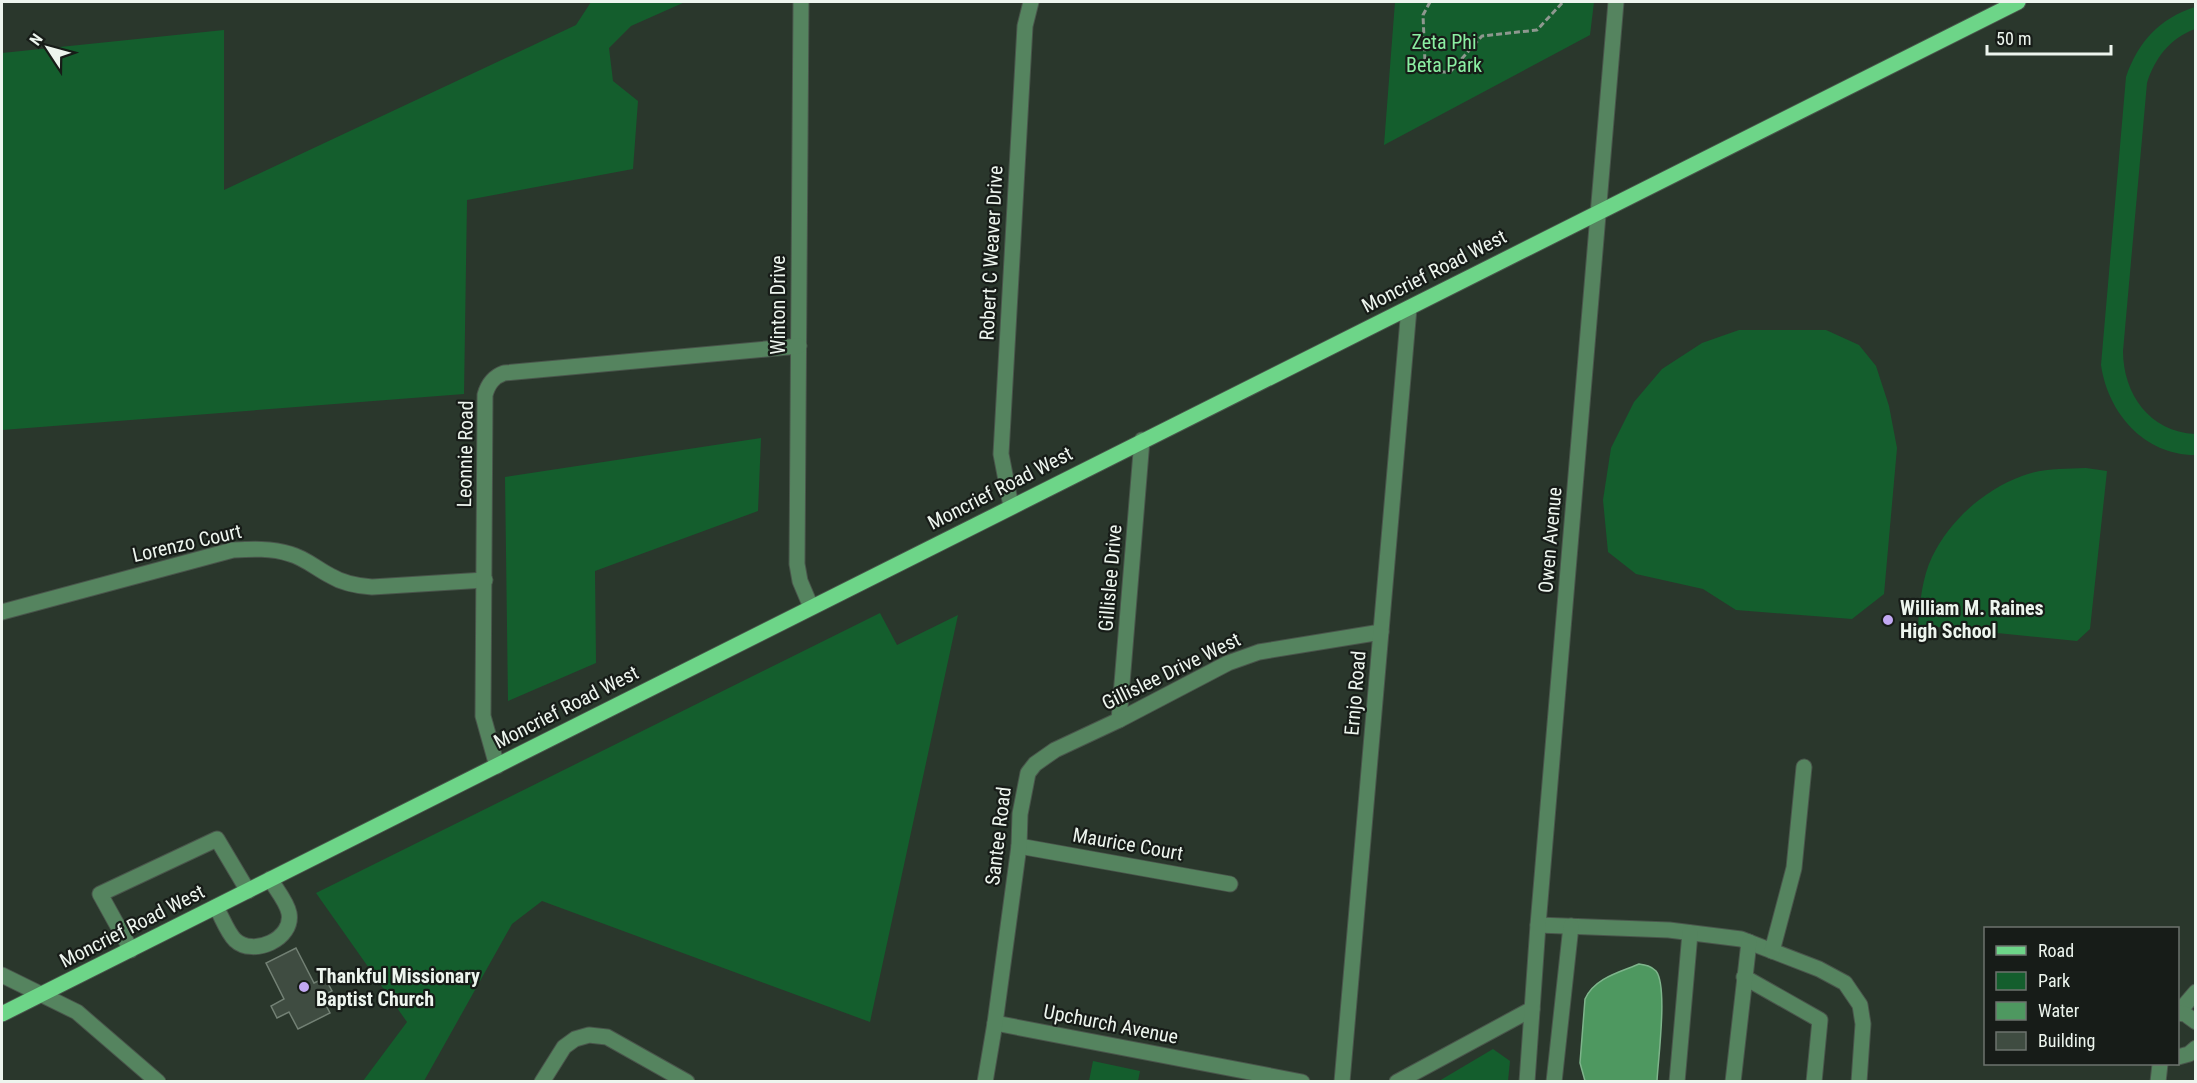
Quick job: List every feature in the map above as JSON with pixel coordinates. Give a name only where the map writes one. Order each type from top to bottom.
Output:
[{"type":"main road","name":"Moncrief Road West","points":[[2,1014],[2018,2]]},
{"type":"street","name":"Winton Drive","points":[[801,2],[797,564],[800,581],[811,607]]},
{"type":"street","name":"Robert C Weaver Drive","points":[[1011,506],[1001,454],[1025,26],[1031,2]]},
{"type":"street","name":"Owen Avenue","points":[[1527,1082],[1538,925],[1616,2]]},
{"type":"street","name":"Ernjo Road","points":[[1342,1082],[1409,308]]},
{"type":"street","name":"Leonnie Road","points":[[497,766],[483,716],[485,395],[488,387],[498,375],[504,373],[799,346]]},
{"type":"street","name":"Gillislee Drive","points":[[1119,720],[1142,440]]},
{"type":"street","name":"Lorenzo Court","points":[[2,612],[233,550],[262,549],[290,554],[332,577],[358,586],[485,580]]},
{"type":"street","name":"Gillislee Drive West","points":[[1055,750],[1119,720],[1228,663],[1258,652],[1381,632]]},
{"type":"street","name":"Santee Road","points":[[995,1023],[1019,846],[1020,814],[1028,773],[1055,750]]},
{"type":"street","points":[[1772,951],[1794,868],[1804,767]]},
{"type":"street","points":[[130,950],[100,894],[217,839],[248,891]]},
{"type":"street","name":"Maurice Court","points":[[1019,846],[1230,884]]},
{"type":"street","points":[[216,907],[234,939],[246,947],[258,948],[276,940],[288,922],[289,912],[270,879]]},
{"type":"street","points":[[1538,925],[1669,930],[1741,939],[1819,969],[1845,983],[1860,1005],[1863,1024],[1859,1082]]},
{"type":"street","points":[[1554,1082],[1571,926]]},
{"type":"street","points":[[1677,1082],[1690,933]]},
{"type":"street","points":[[1733,1082],[1749,942]]},
{"type":"street","points":[[2,975],[77,1012],[158,1082]]},
{"type":"street","points":[[1744,977],[1820,1020],[1814,1082]]},
{"type":"street","points":[[2179,1012],[2196,992]]},
{"type":"street","points":[[1397,1082],[1532,1009]]},
{"type":"street","points":[[2179,1013],[2192,1017],[2196,1022]]},
{"type":"street","points":[[985,1082],[995,1023]]},
{"type":"street","name":"Upchurch Avenue","points":[[995,1023],[1248,1076],[1302,1082]]},
{"type":"street","points":[[542,1082],[559,1053],[575,1039],[589,1035],[607,1037],[687,1082]]},
{"type":"street","points":[[2179,1057],[2190,1054],[2196,1048]]},
{"type":"street","points":[[2158,1082],[2160,1065]]},
{"type":"path","points":[[1430,2],[1423,15],[1425,62],[1436,72],[1450,72],[1482,36],[1510,31],[1537,30],[1563,2]]},
{"type":"green space","points":[[591,2],[685,2],[631,26],[609,48],[613,81],[638,101],[633,169],[467,200],[464,394],[2,430],[2,53],[224,30],[224,190],[576,25]]},
{"type":"green space","name":"Zeta Phi Beta Park","points":[[1395,2],[1594,2],[1590,35],[1384,145]]},
{"type":"green space","points":[[2195,7],[2195,29],[2171,43],[2154,65],[2147,83],[2123,351],[2128,382],[2142,408],[2165,426],[2179,432],[2195,434],[2195,455],[2160,448],[2131,428],[2111,399],[2101,365],[2126,77],[2137,53],[2152,33],[2171,18]]},
{"type":"green space","points":[[1739,330],[1826,330],[1859,345],[1876,366],[1889,406],[1897,448],[1884,594],[1852,619],[1736,610],[1703,589],[1636,574],[1608,552],[1603,500],[1611,448],[1634,402],[1662,369],[1702,343]]},
{"type":"green space","points":[[761,438],[758,511],[595,571],[596,663],[508,701],[505,477]]},
{"type":"green space","points":[[2086,468],[2107,471],[2090,629],[2077,641],[1918,625],[1924,582],[1932,557],[1939,543],[1958,519],[1994,489],[2022,476],[2046,470]]},
{"type":"green space","points":[[880,613],[897,645],[958,615],[870,1022],[542,901],[512,924],[424,1081],[363,1081],[407,1022],[316,893]]},
{"type":"green space","points":[[1493,1049],[1510,1061],[1508,1081],[1439,1081]]},
{"type":"green space","points":[[1093,1061],[1140,1071],[1138,1081],[1089,1081]]},
{"type":"water","points":[[1639,964],[1654,969],[1660,979],[1662,1007],[1657,1081],[1585,1081],[1580,1063],[1585,999],[1601,981]]},
{"type":"building","name":"Thankful Missionary Baptist Church","points":[[296,948],[314,983],[325,978],[332,991],[321,996],[330,1013],[298,1029],[289,1012],[277,1018],[271,1006],[284,999],[266,963]]},
{"type":"place","name":"William M. Raines High School","points":[[1888,620]]},
{"type":"place","name":"Thankful Missionary Baptist Church","points":[[304,987]]}]
